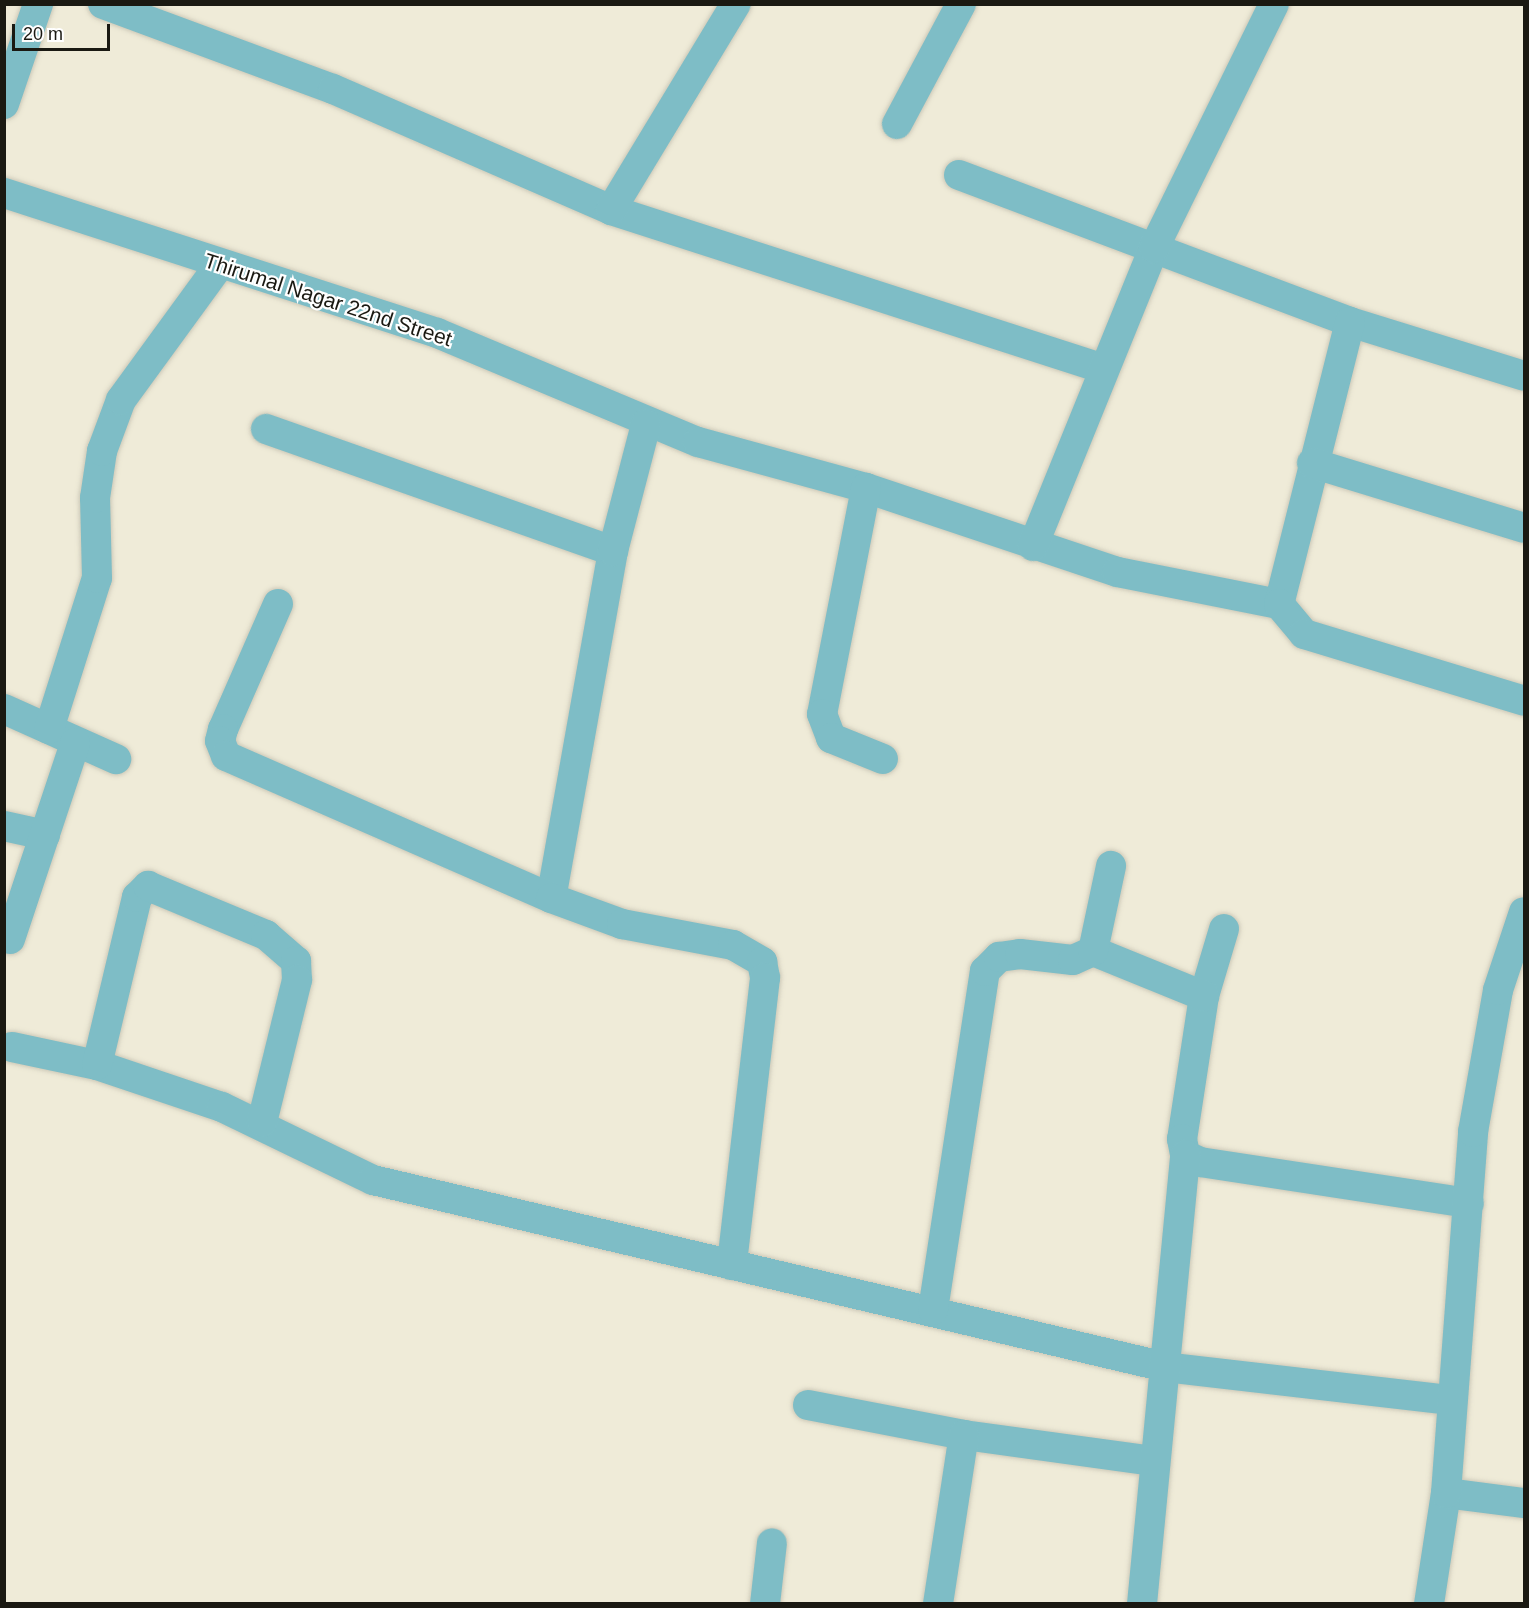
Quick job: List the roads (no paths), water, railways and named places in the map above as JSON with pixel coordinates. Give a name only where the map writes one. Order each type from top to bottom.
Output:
[{"type":"street","points":[[4,104],[38,4]]},
{"type":"street","points":[[103,4],[333,89],[611,210],[1101,368]]},
{"type":"street","points":[[611,210],[736,4]]},
{"type":"street","points":[[897,124],[961,4]]},
{"type":"street","points":[[1033,546],[1101,368],[1154,248],[1271,6]]},
{"type":"street","points":[[959,175],[1350,322],[1524,376]]},
{"type":"street","name":"Thirumal Nagar 22nd Street","points":[[4,193],[437,333],[645,424],[866,488],[1033,546],[1117,572],[1279,604]]},
{"type":"street","points":[[49,729],[97,578],[95,498],[102,451],[121,400],[220,264]]},
{"type":"street","points":[[1350,322],[1312,463],[1279,604],[1304,634],[1524,701]]},
{"type":"street","points":[[551,898],[614,551],[645,424]]},
{"type":"street","points":[[266,429],[614,551]]},
{"type":"street","points":[[1312,463],[1524,528]]},
{"type":"street","points":[[866,488],[822,714],[831,738],[883,759]]},
{"type":"street","points":[[278,604],[223,729],[220,741],[226,756],[551,898],[622,924],[733,945],[762,962],[765,978],[732,1265]]},
{"type":"street","points":[[4,709],[49,729],[75,744],[116,759]]},
{"type":"street","points":[[10,939],[75,744]]},
{"type":"street","points":[[4,826],[45,835]]},
{"type":"street","points":[[1094,951],[1111,866]]},
{"type":"street","points":[[97,1065],[137,897],[148,886],[266,935],[296,961],[297,980],[262,1122]]},
{"type":"street","points":[[1429,1604],[1446,1493],[1451,1400],[1481,1074],[1498,990],[1524,912]]},
{"type":"street","points":[[1142,1604],[1185,1155],[1182,1139],[1204,996],[1224,929]]},
{"type":"street","points":[[933,1310],[985,971],[999,957],[1073,960],[1094,951],[1204,996]]},
{"type":"street","points":[[12,1047],[97,1065],[262,1122],[300,1148],[373,1180],[933,1310],[1165,1367],[1451,1400]]},
{"type":"street","points":[[1185,1155],[1200,1162],[1469,1203]]},
{"type":"street","points":[[808,1405],[964,1435],[1154,1461]]},
{"type":"street","points":[[938,1604],[964,1435]]},
{"type":"street","points":[[1446,1493],[1524,1503]]},
{"type":"street","points":[[765,1604],[772,1543]]}]
